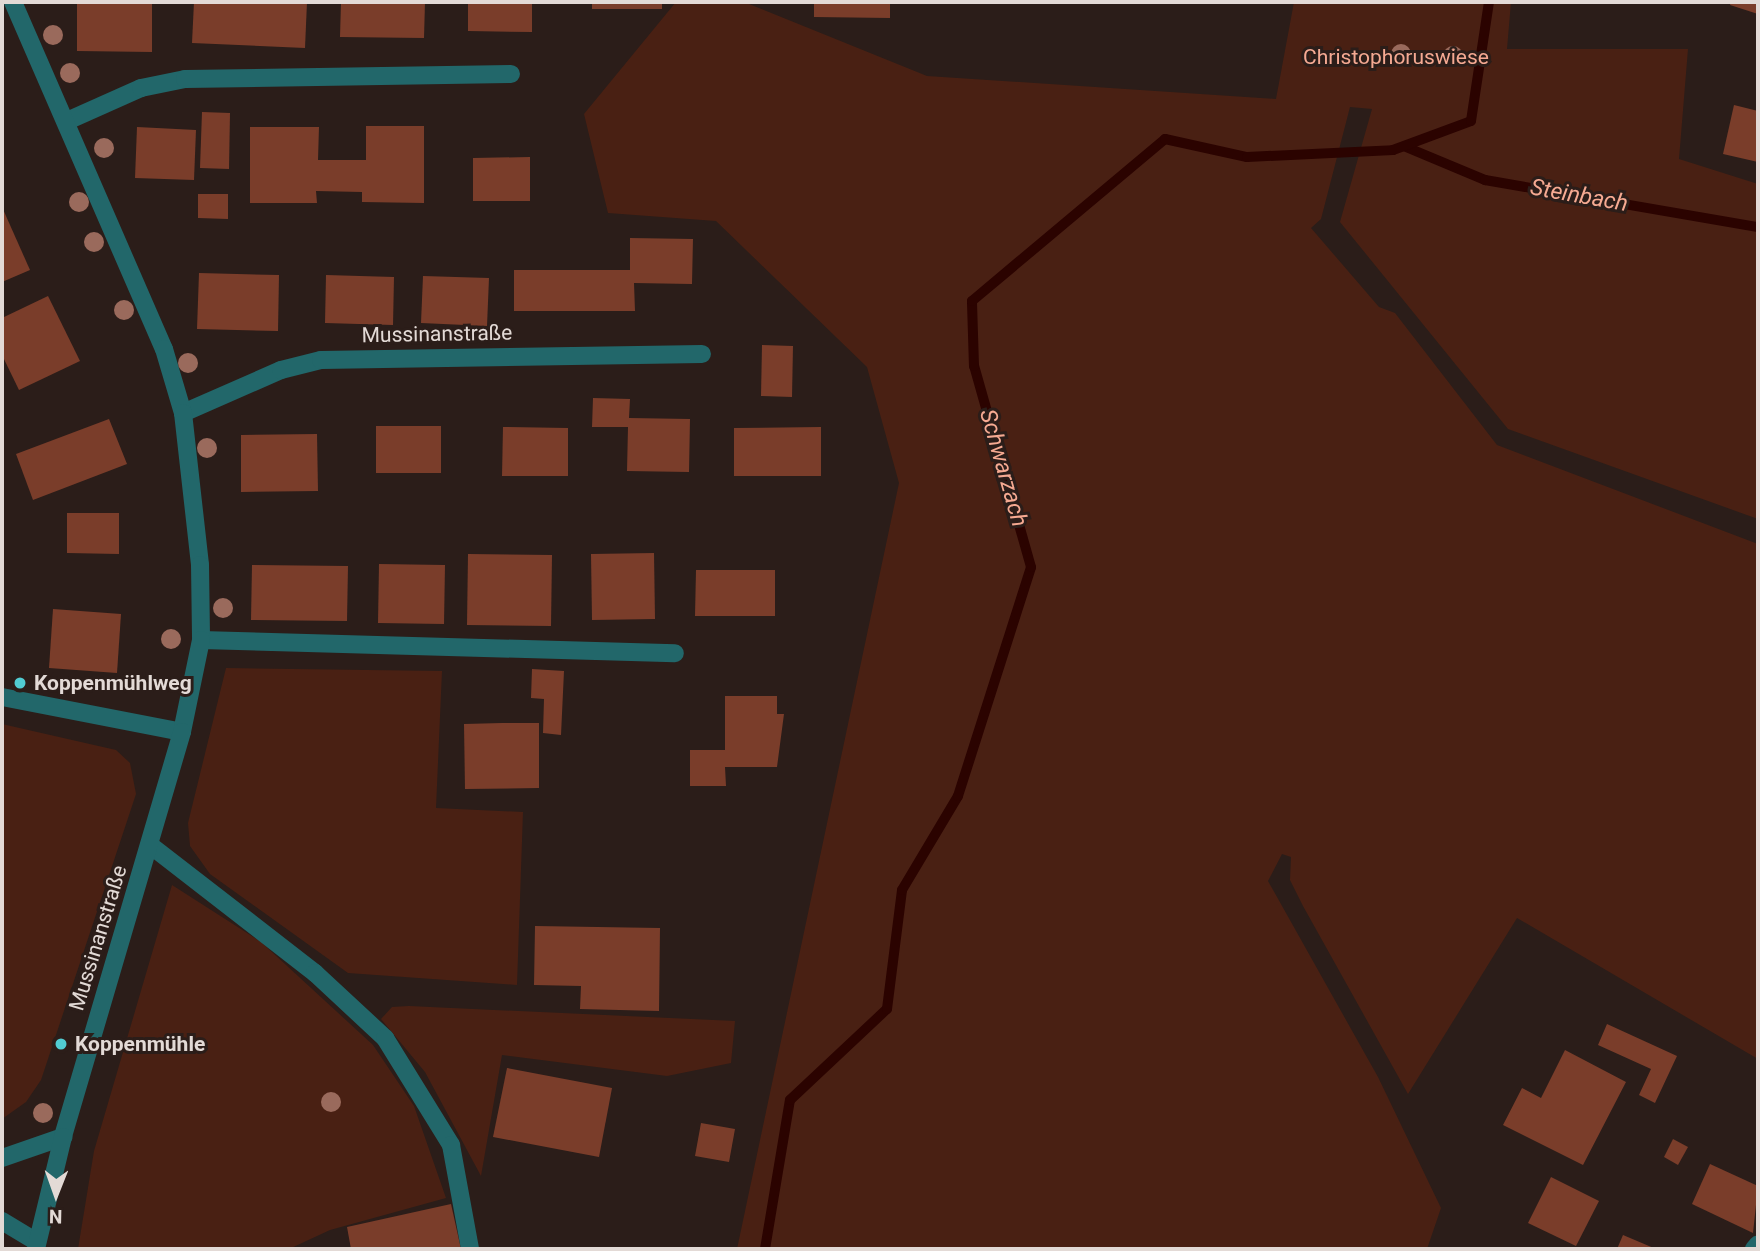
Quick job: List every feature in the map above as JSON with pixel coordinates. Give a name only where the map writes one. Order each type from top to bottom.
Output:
[{"type":"street","name":"Mussinanstraße","points":[[13,2],[164,349],[183,414],[200,565],[201,640],[182,732],[62,1137],[36,1246]]},
{"type":"street","points":[[67,121],[141,88],[185,79],[511,74]]},
{"type":"street","name":"Mussinanstraße","points":[[183,414],[281,370],[321,360],[702,354]]},
{"type":"street","points":[[201,640],[675,653]]},
{"type":"street","points":[[2,697],[182,732]]},
{"type":"street","points":[[150,845],[315,973],[385,1038],[451,1145],[470,1249]]},
{"type":"street","points":[[2,1158],[62,1137]]},
{"type":"street","points":[[2,1221],[36,1246]]},
{"type":"street","points":[[1754,1249],[1758,1244]]},
{"type":"green space","name":"Christophoruswiese","points":[[676,2],[744,2],[927,76],[1276,99],[1294,2],[1511,2],[1507,49],[1688,49],[1679,159],[1758,184],[1758,519],[1508,429],[1340,222],[1372,109],[1350,107],[1321,219],[1311,228],[1379,307],[1395,313],[1497,445],[1758,544],[1758,1059],[1517,918],[1408,1094],[1290,880],[1291,857],[1282,854],[1268,881],[1378,1077],[1441,1208],[1427,1249],[737,1249],[899,483],[867,367],[716,221],[608,213],[584,114]]},
{"type":"green space","points":[[226,668],[442,671],[436,808],[523,812],[517,985],[348,973],[210,874],[190,846],[188,823]]},
{"type":"green space","points":[[2,724],[116,750],[130,763],[136,794],[41,1080],[26,1102],[2,1119]]},
{"type":"green space","points":[[172,885],[261,942],[373,1045],[414,1106],[446,1198],[330,1230],[289,1249],[78,1249],[94,1151]]},
{"type":"green space","points":[[392,1007],[735,1021],[731,1063],[667,1076],[502,1055],[481,1176],[425,1072],[381,1019]]},
{"type":"building","points":[[77,2],[152,2],[152,52],[77,51]]},
{"type":"building","points":[[194,2],[307,2],[305,48],[192,43]]},
{"type":"building","points":[[341,2],[425,2],[424,38],[340,37]]},
{"type":"building","points":[[468,2],[532,2],[532,32],[468,31]]},
{"type":"building","points":[[592,2],[662,2],[662,9],[592,9]]},
{"type":"building","points":[[814,2],[890,2],[890,18],[814,17]]},
{"type":"building","points":[[1731,2],[1758,2],[1758,14],[1730,5]]},
{"type":"building","points":[[1734,105],[1758,111],[1758,162],[1723,154]]},
{"type":"building","points":[[202,112],[230,113],[229,169],[200,168]]},
{"type":"building","points":[[366,126],[424,126],[424,203],[362,202],[362,192],[316,191],[317,203],[250,203],[250,127],[319,127],[318,160],[366,160]]},
{"type":"building","points":[[137,127],[196,130],[194,180],[135,178]]},
{"type":"building","points":[[530,157],[530,201],[473,201],[473,158]]},
{"type":"building","points":[[198,194],[228,194],[228,219],[198,218]]},
{"type":"building","points":[[2,207],[30,270],[2,282]]},
{"type":"building","points":[[630,238],[693,239],[692,284],[634,283],[635,311],[514,311],[514,270],[630,270]]},
{"type":"building","points":[[199,273],[279,275],[278,331],[197,329]]},
{"type":"building","points":[[326,275],[394,277],[393,325],[325,323]]},
{"type":"building","points":[[423,276],[489,278],[487,326],[421,323]]},
{"type":"building","points":[[48,296],[80,361],[19,390],[2,355],[2,318]]},
{"type":"building","points":[[762,345],[793,346],[792,397],[761,396]]},
{"type":"building","points":[[593,398],[630,399],[629,418],[690,419],[689,472],[627,471],[628,427],[592,427]]},
{"type":"building","points":[[109,419],[127,464],[33,500],[16,454]]},
{"type":"building","points":[[376,426],[441,426],[441,473],[376,473]]},
{"type":"building","points":[[503,427],[568,428],[568,476],[502,476]]},
{"type":"building","points":[[821,427],[821,476],[734,476],[734,428]]},
{"type":"building","points":[[317,434],[318,491],[241,492],[241,435]]},
{"type":"building","points":[[67,513],[119,513],[119,554],[67,553]]},
{"type":"building","points":[[654,553],[655,619],[592,620],[591,554]]},
{"type":"building","points":[[468,554],[552,555],[551,626],[467,625]]},
{"type":"building","points":[[379,564],[445,565],[444,624],[378,623]]},
{"type":"building","points":[[252,565],[348,566],[347,621],[251,620]]},
{"type":"building","points":[[696,570],[775,570],[775,616],[695,616]]},
{"type":"building","points":[[53,609],[121,614],[117,673],[49,668]]},
{"type":"building","points":[[532,669],[564,671],[561,735],[543,733],[544,699],[531,698]]},
{"type":"building","points":[[725,696],[777,696],[777,714],[784,714],[777,767],[725,767],[726,786],[690,786],[690,750],[725,750]]},
{"type":"building","points":[[539,723],[539,788],[465,789],[464,724]]},
{"type":"building","points":[[535,926],[660,928],[659,1011],[580,1009],[581,986],[534,985]]},
{"type":"building","points":[[1607,1024],[1677,1056],[1655,1103],[1639,1095],[1651,1069],[1598,1045]]},
{"type":"building","points":[[1565,1050],[1626,1082],[1583,1165],[1503,1125],[1522,1088],[1541,1098]]},
{"type":"building","points":[[507,1068],[612,1088],[599,1157],[493,1137]]},
{"type":"building","points":[[701,1123],[735,1129],[729,1162],[695,1156]]},
{"type":"building","points":[[1673,1139],[1688,1147],[1678,1165],[1664,1157]]},
{"type":"building","points":[[1710,1164],[1758,1186],[1753,1233],[1692,1204]]},
{"type":"building","points":[[1551,1177],[1599,1201],[1576,1246],[1528,1223]]},
{"type":"building","points":[[451,1204],[461,1249],[351,1249],[347,1227]]},
{"type":"building","points":[[1623,1235],[1656,1249],[1617,1249]]},
{"type":"waterway","name":"Schwarzach","points":[[765,1249],[790,1100],[887,1009],[902,890],[958,796],[1031,567],[974,366],[972,301],[1165,139],[1247,157],[1393,150],[1471,121],[1489,2]]},
{"type":"waterway","name":"Steinbach","points":[[1406,147],[1485,180],[1758,227]]},
{"type":"place","name":"Koppenmühlweg","points":[[20,683]]},
{"type":"place","name":"Koppenmühle","points":[[61,1044]]}]
